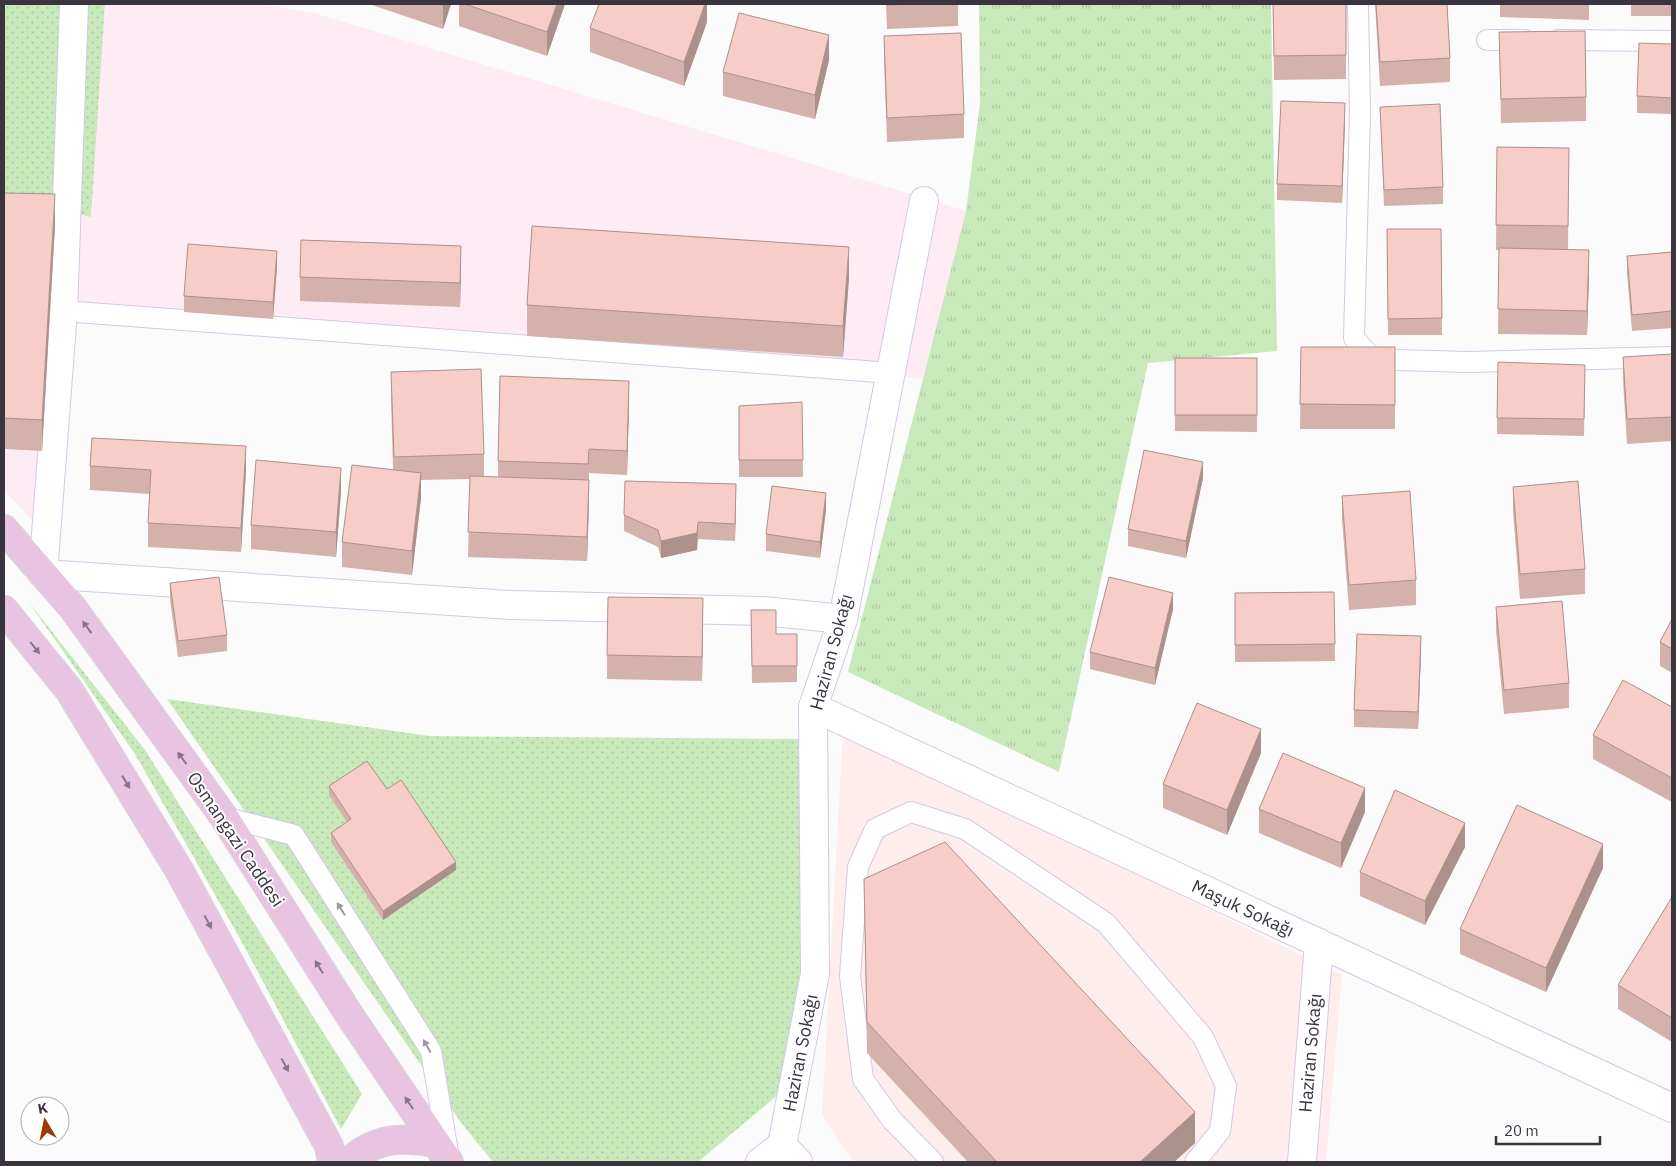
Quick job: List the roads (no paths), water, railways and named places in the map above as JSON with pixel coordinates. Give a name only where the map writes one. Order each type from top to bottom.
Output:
[{"type":"main road","name":"Osmangazi Caddesi","points":[[4,529],[72,607],[224,817],[350,1016],[445,1156]]},
{"type":"main road","points":[[4,610],[69,690],[179,870],[329,1146],[332,1162]]},
{"type":"main road","points":[[348,1162],[362,1150],[382,1142],[409,1138],[445,1156]]},
{"type":"street","points":[[74,4],[63,311],[43,574],[511,604],[763,610],[842,619]]},
{"type":"street","name":"Haziran Sokağı","points":[[790,1153],[815,974],[813,707],[842,619],[924,201]]},
{"type":"street","name":"Maşuk Sokağı","points":[[813,707],[1672,1108]]},
{"type":"street","name":"Haziran Sokağı","points":[[1302,1162],[1319,943]]},
{"type":"street","points":[[760,1162],[790,1153]]},
{"type":"lane","points":[[1358,4],[1360,113],[1354,338],[1371,357],[1397,360],[1468,362],[1672,356]]},
{"type":"lane","points":[[1487,40],[1672,40]]},
{"type":"lane","points":[[63,311],[891,373]]},
{"type":"lane","points":[[934,1162],[892,1120],[863,1079],[850,976],[858,868],[875,829],[911,812],[966,829],[1106,923],[1203,1037],[1226,1086],[1220,1131],[1195,1162]]},
{"type":"lane","points":[[224,817],[294,835],[431,1051],[445,1156]]}]
